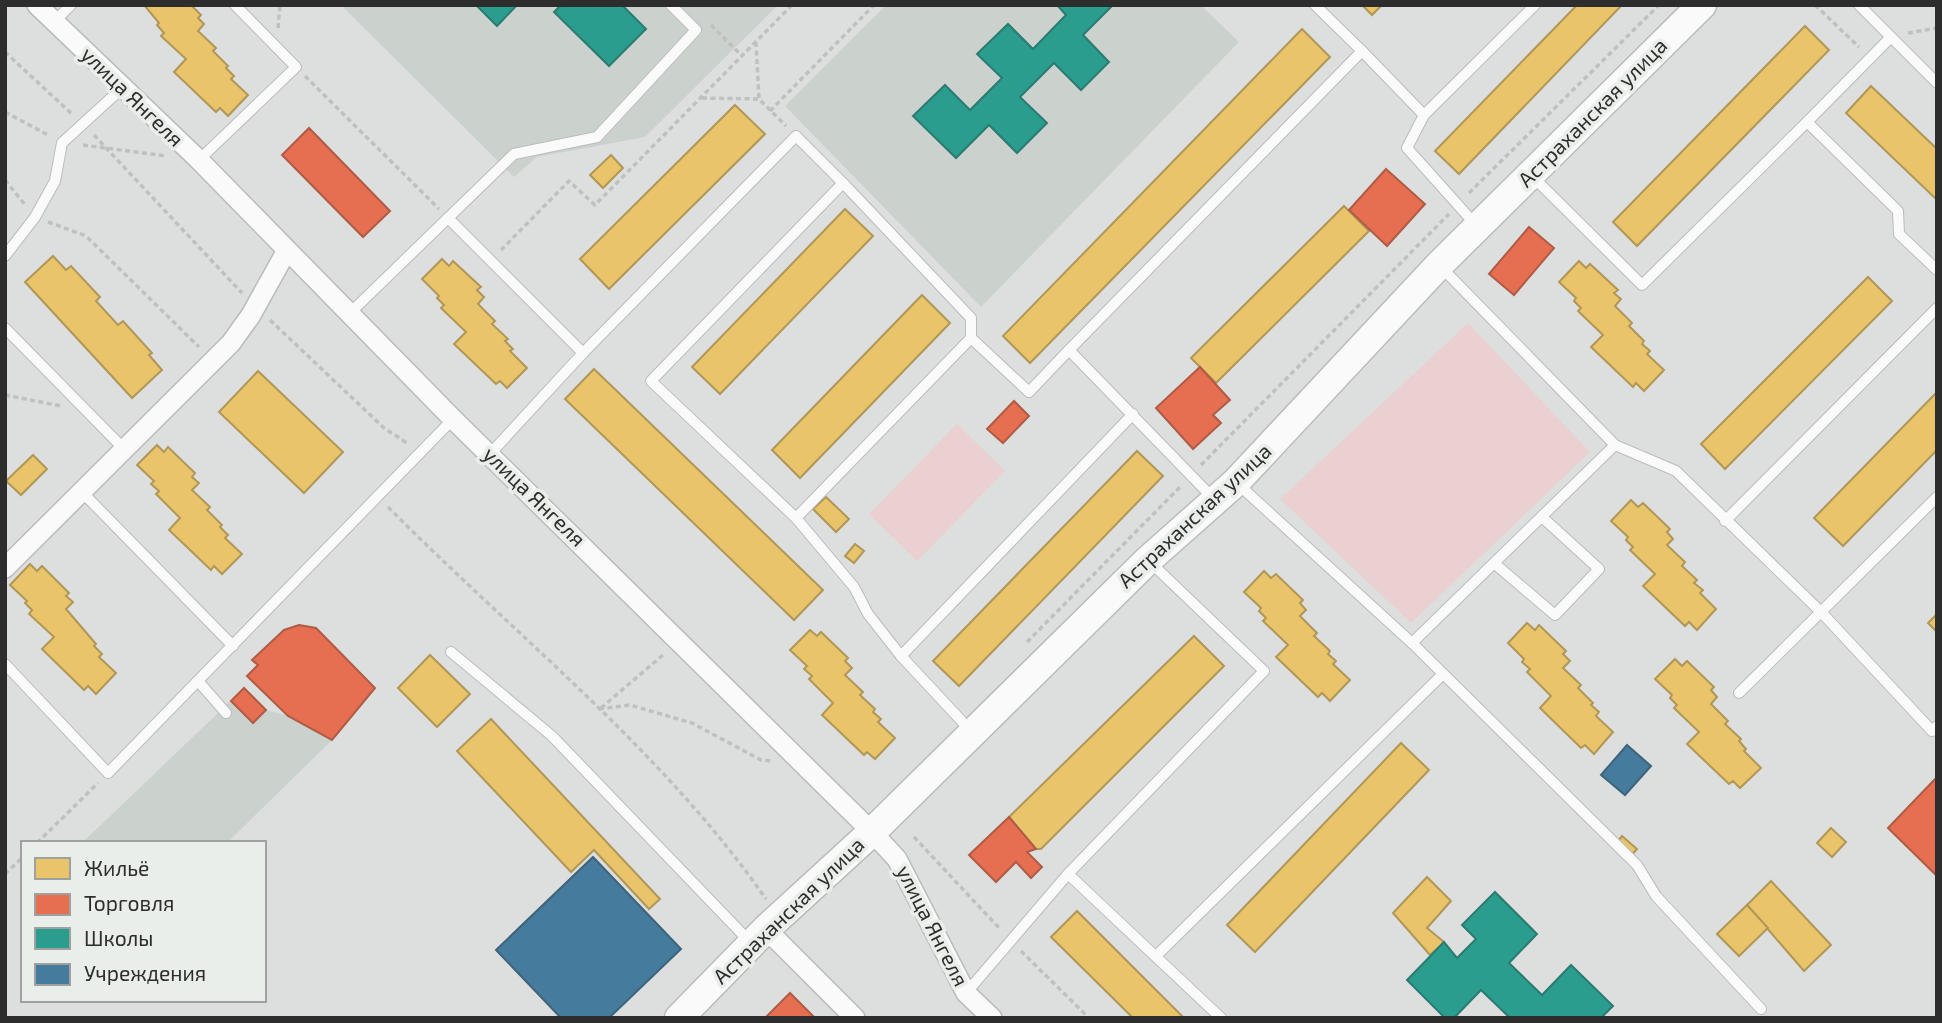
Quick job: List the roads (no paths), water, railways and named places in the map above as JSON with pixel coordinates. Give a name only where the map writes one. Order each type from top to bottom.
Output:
[{"type":"street","name":"улица Янгеля","points":[[37,5],[121,89],[199,160],[286,252],[453,419],[872,832],[897,859],[966,993],[992,1018]]},
{"type":"street","name":"Астраханская улица","points":[[679,1018],[762,925],[872,832],[971,731],[1148,560],[1225,490],[1439,265],[1703,5]]},
{"type":"street","points":[[5,568],[214,361],[256,307],[286,252]]},
{"type":"street","points":[[762,925],[855,1018]]},
{"type":"lane","points":[[54,22],[71,5]]},
{"type":"lane","points":[[199,160],[296,67],[235,5]]},
{"type":"lane","points":[[349,314],[514,154],[597,138],[696,30],[671,5]]},
{"type":"lane","points":[[1478,228],[1406,148],[1424,115],[1535,5]]},
{"type":"lane","points":[[1858,5],[1937,83]]},
{"type":"lane","points":[[1318,6],[1424,115]]},
{"type":"lane","points":[[1530,174],[1642,285],[1891,37]]},
{"type":"lane","points":[[971,338],[1029,392],[1362,51]]},
{"type":"lane","points":[[5,256],[35,217],[55,181],[62,143],[121,89]]},
{"type":"lane","points":[[1807,122],[1898,211],[1899,234],[1937,270]]},
{"type":"lane","points":[[490,454],[583,353],[796,136],[971,318],[971,338],[796,518]]},
{"type":"lane","points":[[843,183],[651,381],[796,518],[854,587],[868,614],[901,656],[971,731]]},
{"type":"lane","points":[[448,218],[583,353]]},
{"type":"lane","points":[[1439,265],[1615,445],[1676,471],[1822,613],[1935,730]]},
{"type":"lane","points":[[1725,521],[1937,308]]},
{"type":"lane","points":[[5,328],[126,451]]},
{"type":"lane","points":[[1069,350],[1192,475],[1225,490],[1412,643],[1637,865],[1656,896],[1762,1009],[1752,1018]]},
{"type":"lane","points":[[901,656],[1133,414]]},
{"type":"lane","points":[[5,664],[108,773],[453,419]]},
{"type":"lane","points":[[1412,643],[1615,445]]},
{"type":"lane","points":[[82,492],[233,646]]},
{"type":"lane","points":[[1739,693],[1937,497]]},
{"type":"lane","points":[[1495,564],[1555,615],[1599,569],[1542,517]]},
{"type":"lane","points":[[966,993],[1068,874],[1264,671],[1148,560]]},
{"type":"lane","points":[[451,652],[552,736],[762,925]]},
{"type":"lane","points":[[1157,955],[1443,674]]},
{"type":"lane","points":[[198,681],[226,713]]},
{"type":"lane","points":[[1068,874],[1221,1018]]}]
